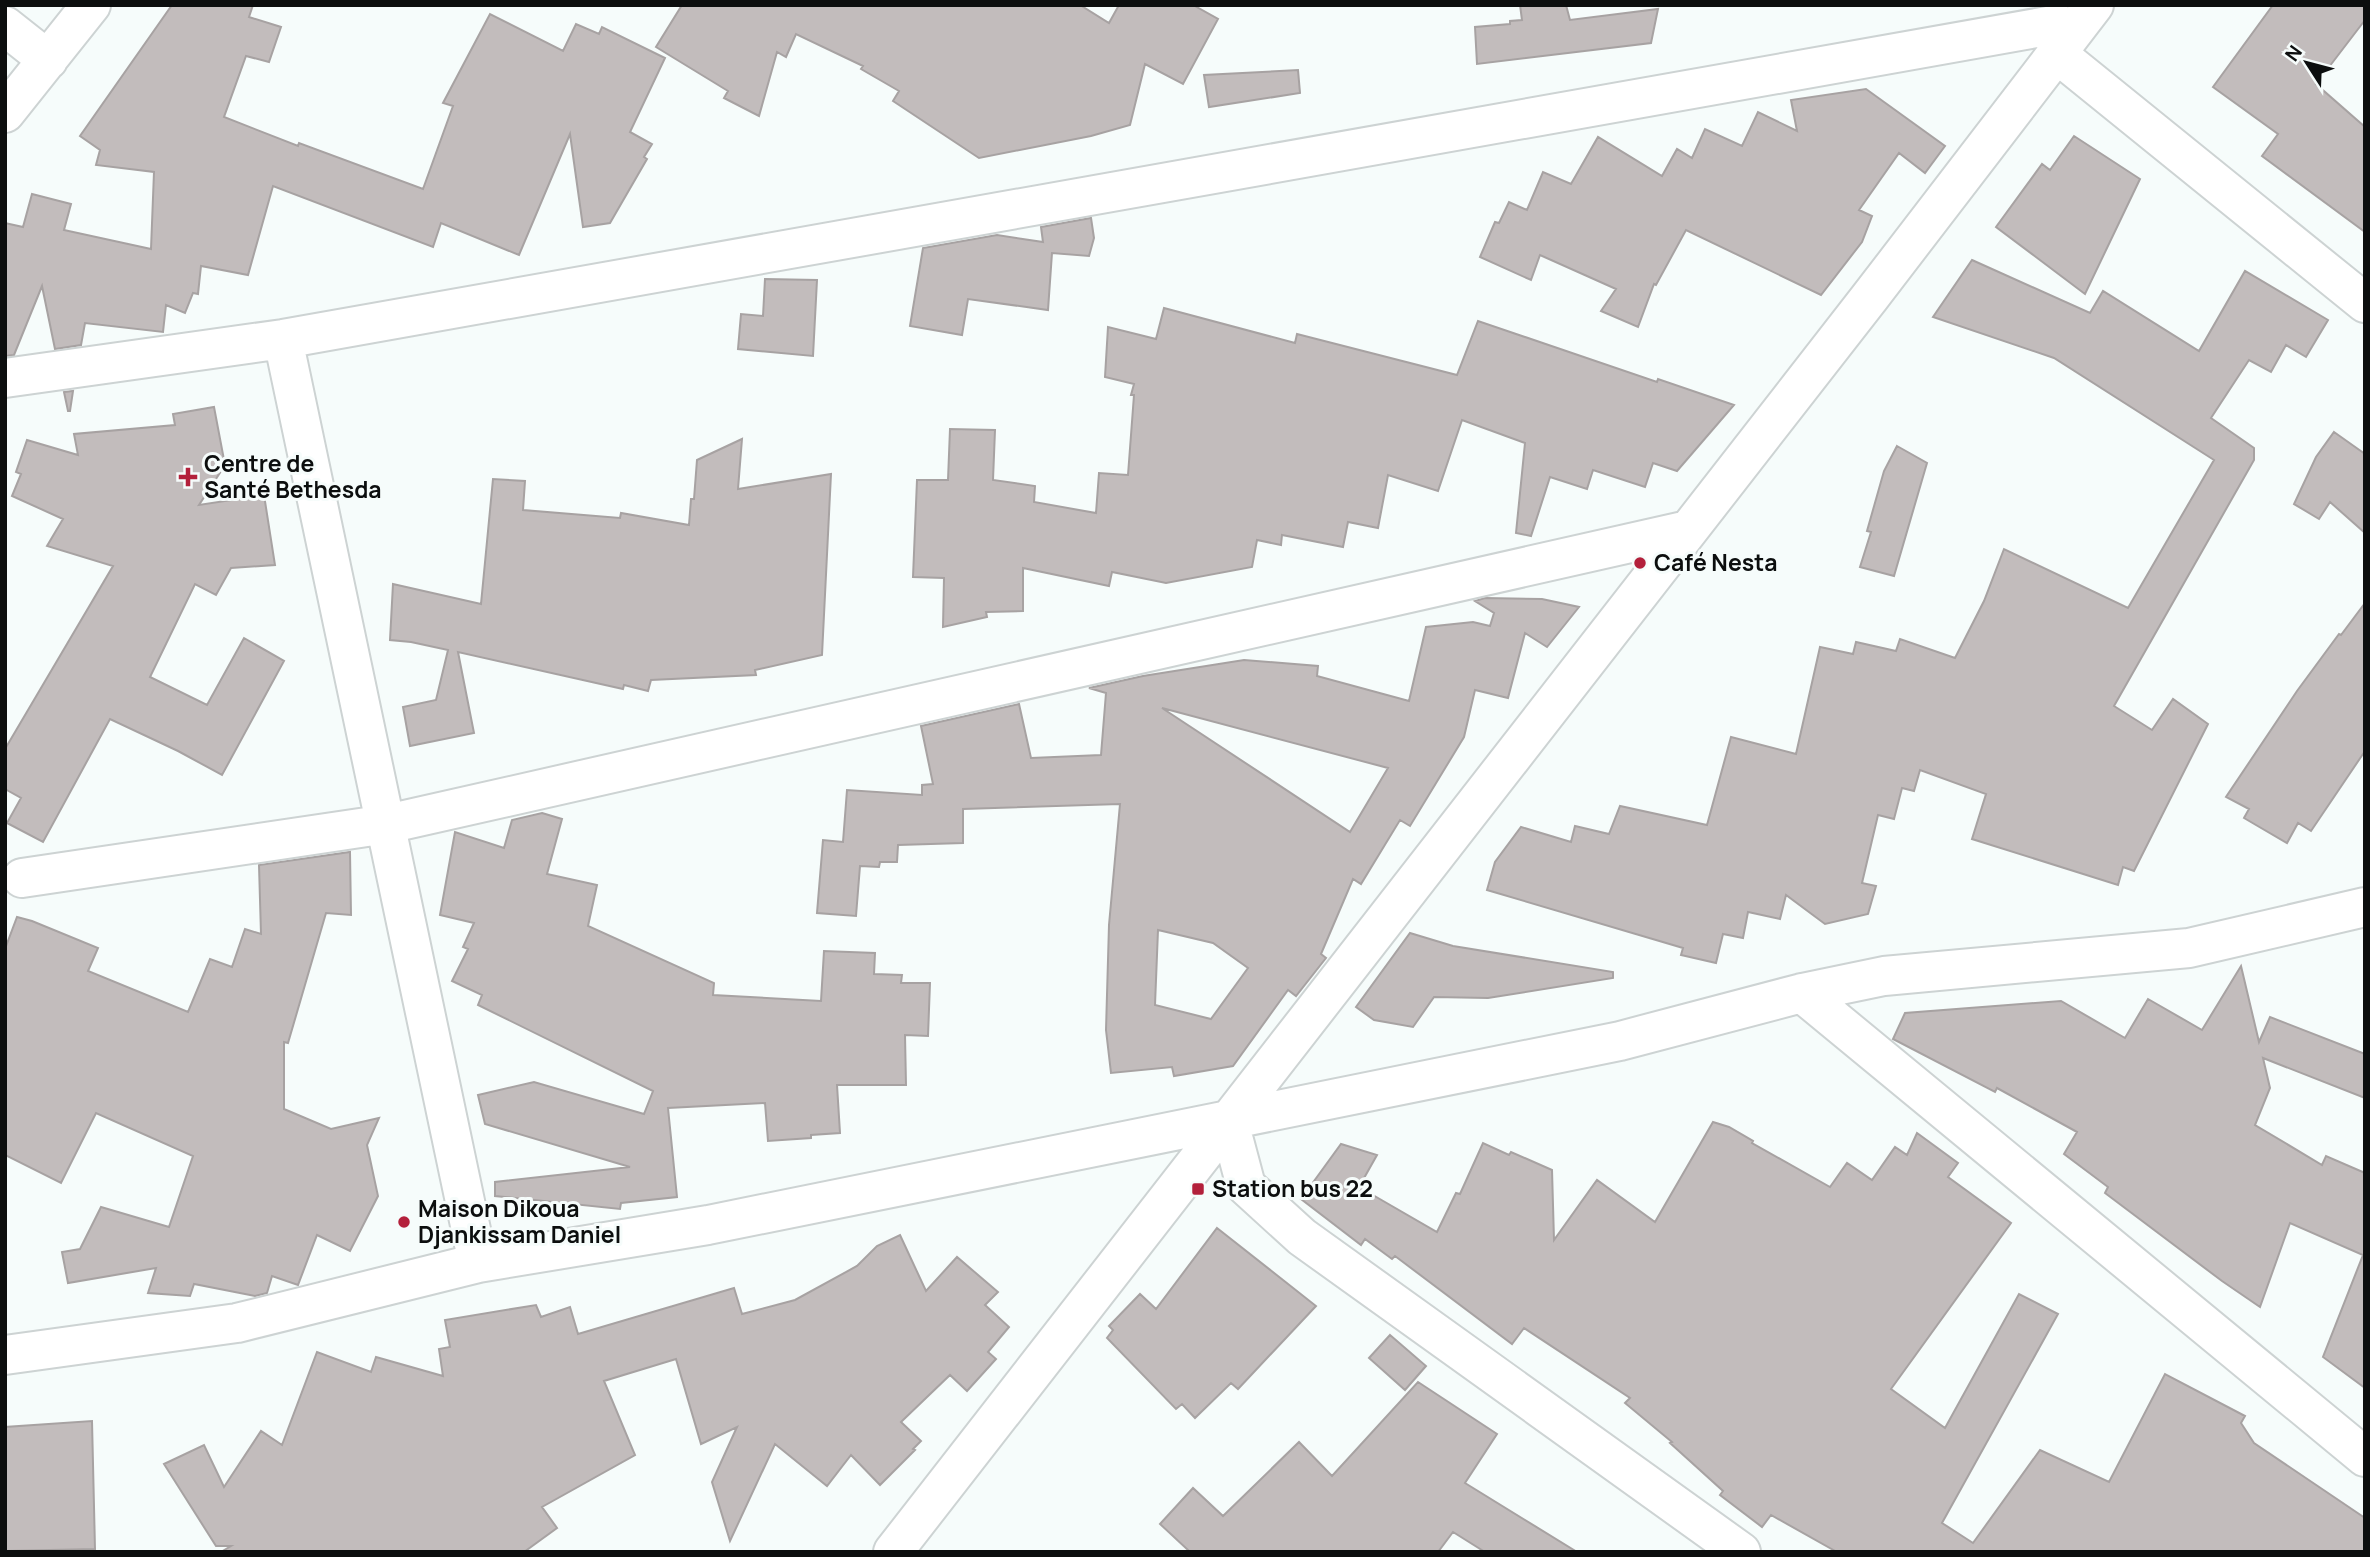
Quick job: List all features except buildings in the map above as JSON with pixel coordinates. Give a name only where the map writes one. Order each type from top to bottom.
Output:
[{"type":"street","points":[[5,113],[91,5]]},
{"type":"street","points":[[5,378],[283,339],[2049,27],[2094,5]]},
{"type":"street","points":[[5,26],[48,60]]},
{"type":"street","points":[[2049,27],[2365,303]]},
{"type":"street","points":[[898,1550],[1948,195],[2049,27]]},
{"type":"street","points":[[283,339],[478,1263]]},
{"type":"street","points":[[22,878],[387,824],[1688,530]]},
{"type":"street","points":[[5,1355],[237,1322],[478,1263],[708,1226],[1229,1122],[1620,1041],[1801,993],[1884,976],[2189,948],[2365,907]]},
{"type":"street","points":[[1801,993],[2365,1457]]},
{"type":"street","points":[[1229,1122],[1246,1186],[1302,1237],[1741,1552]]},
{"type":"place","name":"Centre de Santé Bethesda","points":[[188,477]]},
{"type":"place","name":"Café Nesta","points":[[1640,563]]},
{"type":"place","name":"Station bus 22","points":[[1198,1189]]},
{"type":"place","name":"Maison Dikoua Djankissam Daniel","points":[[404,1222]]}]
